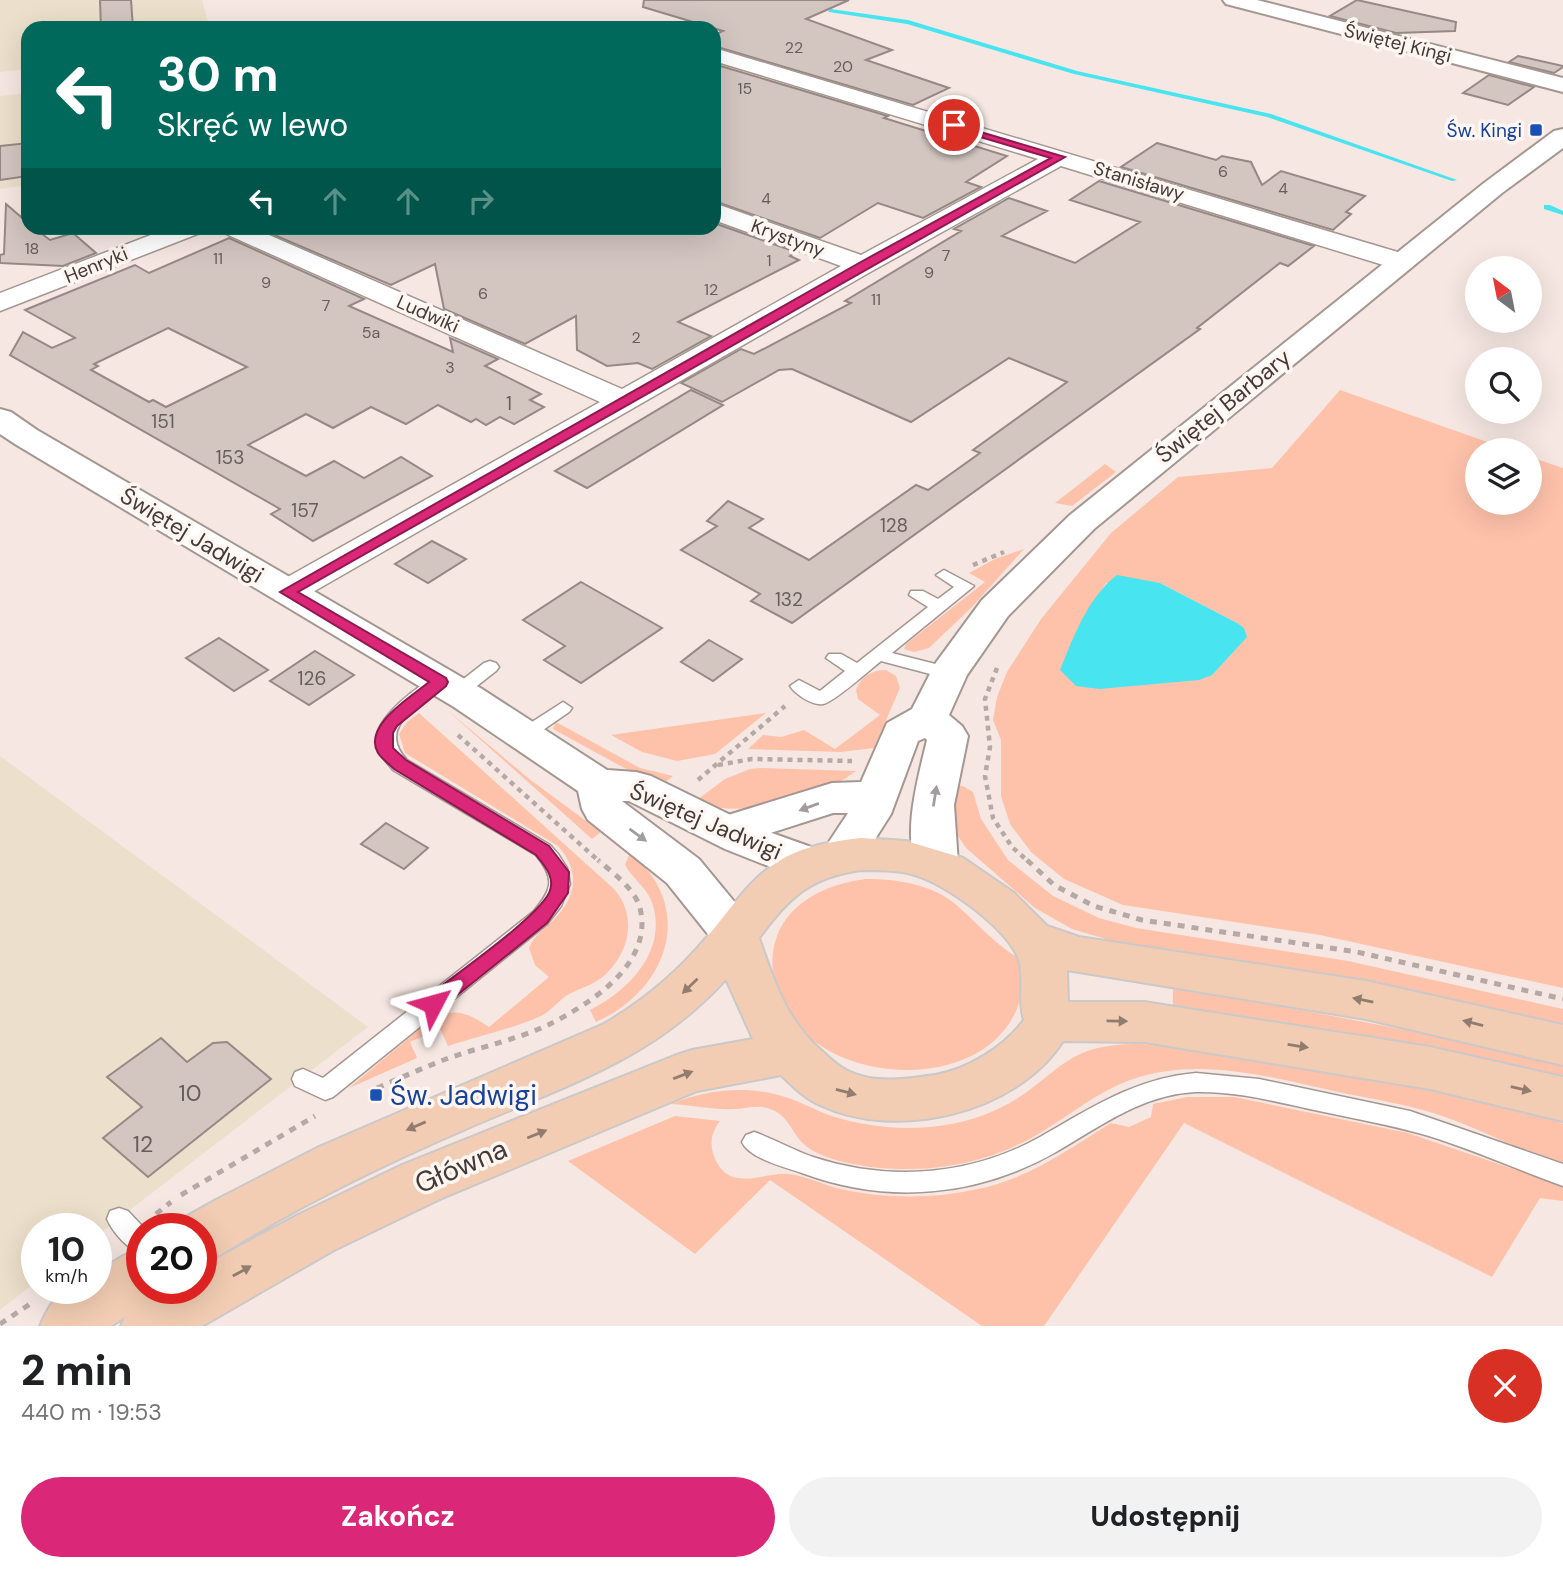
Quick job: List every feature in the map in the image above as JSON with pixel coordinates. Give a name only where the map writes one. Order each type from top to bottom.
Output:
[{"type":"main road","points":[[217,1227],[265,1198],[362,1149],[621,1038],[673,1004],[735,935],[760,900],[782,881],[826,861],[866,853],[893,855],[936,864],[983,891],[1032,939],[1043,963],[1042,1005],[1049,1022]]},
{"type":"main road","points":[[735,935],[761,1012],[791,1053],[837,1091],[874,1098],[947,1094],[977,1084],[1009,1066],[1032,1046],[1049,1022]]},
{"type":"main road","points":[[1032,939],[1077,955],[1366,1000],[1563,1045]]},
{"type":"main road","points":[[1049,1022],[1144,1022],[1430,1068],[1563,1099]]},
{"type":"main road","name":"Główna","points":[[68,1326],[76,1317],[150,1312],[421,1182],[692,1071],[791,1053]]},
{"type":"street","name":"Świętej Kingi","points":[[1233,0],[1563,85]]},
{"type":"street","name":"Stanisławy","points":[[721,56],[1402,262]]},
{"type":"street","name":"Świętej Barbary","points":[[928,718],[949,673],[995,608],[1082,522],[1402,262],[1563,136]]},
{"type":"street","points":[[287,592],[863,265],[1060,157]]},
{"type":"street","name":"Krystyny","points":[[721,214],[863,265]]},
{"type":"street","name":"Henryki","points":[[0,303],[173,235]]},
{"type":"street","name":"Ludwiki","points":[[249,235],[623,401]]},
{"type":"street","name":"Świętej Jadwigi","points":[[0,419],[26,437],[449,687],[598,784],[636,787],[727,831],[826,861]]},
{"type":"street","points":[[727,831],[832,798],[871,779],[901,733],[928,718],[948,736],[933,805],[936,864]]},
{"type":"street","points":[[826,861],[870,814],[871,779]]},
{"type":"street","name":"Świętej Jadwigi","points":[[598,784],[603,809],[683,871],[735,935]]},
{"type":"lane","points":[[799,686],[821,699],[966,586],[944,575]]},
{"type":"lane","points":[[917,596],[940,607]]},
{"type":"lane","points":[[878,655],[949,673]]},
{"type":"lane","points":[[835,658],[858,671]]},
{"type":"lane","points":[[303,1079],[325,1090],[540,918],[559,893],[560,872],[543,850],[400,765],[385,750],[385,733],[390,723],[449,687],[490,667]]},
{"type":"lane","points":[[524,735],[563,708]]},
{"type":"lane","points":[[754,1142],[834,1174],[908,1182],[947,1180],[984,1174],[1016,1162],[1133,1095],[1171,1085],[1211,1082],[1248,1086],[1409,1121],[1445,1131],[1563,1174]]},
{"type":"lane","points":[[119,1219],[126,1226]]},
{"type":"path","points":[[1002,657],[985,699],[990,747],[985,776],[990,806],[993,818],[1012,847],[1054,885],[1094,906],[1143,920],[1357,952],[1563,999]]},
{"type":"path","points":[[715,766],[761,759],[871,779]]},
{"type":"shaded area","points":[[0,0],[202,0],[208,21],[21,21],[21,70],[0,72]]},
{"type":"shaded area","points":[[21,94],[21,186],[0,189],[0,96]]},
{"type":"shaded area","points":[[1340,390],[1476,438],[1465,438],[1465,515],[1542,515],[1542,461],[1563,468],[1563,988],[1320,935],[1123,905],[1064,879],[1031,852],[1010,824],[1001,796],[1001,740],[993,720],[997,697],[1007,672],[1041,619],[1111,533],[1178,477],[1272,468]],"holes":[[[1106,583],[1160,583],[1237,623],[1060,670],[1078,628]]]},
{"type":"shaded area","points":[[1105,464],[1116,472],[1072,506],[1055,503]]},
{"type":"shaded area","points":[[1024,549],[971,608],[929,648],[914,652],[904,649],[906,644],[985,582],[969,573],[995,559]]},
{"type":"shaded area","points":[[886,670],[896,676],[900,688],[874,748],[841,752],[748,749],[763,735],[781,737],[804,730],[835,749],[880,715],[858,699],[856,690],[867,675]]},
{"type":"shaded area","points":[[446,709],[528,778],[601,832],[592,839]]},
{"type":"shaded area","points":[[569,712],[611,735],[766,713],[715,754],[677,761],[642,752]]},
{"type":"shaded area","points":[[419,713],[614,889],[626,909],[626,942],[616,963],[604,976],[567,995],[545,1014],[448,1046],[440,1029],[410,1042],[417,1058],[349,1088],[435,1016],[464,1014],[489,1027],[549,977],[535,965],[529,948],[565,907],[572,889],[572,872],[565,854],[558,846],[405,753],[399,734],[407,722]]},
{"type":"shaded area","points":[[556,722],[640,768],[673,776],[659,787],[553,729]]},
{"type":"shaded area","points":[[0,756],[368,1027],[112,1224],[112,1213],[21,1213],[21,1294],[0,1310]]},
{"type":"shaded area","points":[[750,769],[856,771],[819,792],[778,805],[735,809],[693,803],[725,779]]},
{"type":"shaded area","points":[[949,785],[963,786],[973,792],[981,819],[1008,860],[1053,896],[1099,918],[1136,928],[1348,961],[1563,1009],[1563,1027],[1352,979],[1119,943],[1072,929],[1035,908],[966,848],[950,824]]},
{"type":"shaded area","points":[[630,853],[651,874],[663,898],[668,922],[665,946],[656,969],[641,990],[621,1008],[596,1022],[590,1010],[619,992],[631,980],[650,951],[655,935],[651,900],[625,865]]},
{"type":"shaded area","points":[[866,879],[905,882],[930,889],[952,901],[996,942],[1020,959],[1022,983],[1018,1006],[999,1036],[971,1056],[936,1067],[899,1070],[861,1064],[826,1049],[798,1027],[780,997],[773,974],[772,959],[777,936],[791,912],[826,889]]},
{"type":"shaded area","points":[[1173,989],[1369,1023],[1563,1065],[1563,1081],[1341,1032],[1173,1006]]},
{"type":"shaded area","points":[[1142,1044],[1357,1074],[1547,1116],[1563,1124],[1563,1164],[1420,1109],[1263,1076],[1210,1069],[1183,1069],[1130,1080],[1017,1145],[984,1158],[931,1168],[873,1167],[829,1158],[806,1146],[782,1116],[765,1108],[726,1109],[671,1104],[713,1092],[757,1091],[785,1097],[829,1115],[858,1123],[905,1128],[929,1127],[984,1115],[1009,1103],[1067,1061],[1087,1051]]},
{"type":"shaded area","points":[[1187,1097],[1234,1097],[1408,1133],[1563,1186],[1563,1201],[1540,1198],[1492,1277],[1184,1123],[1044,1326],[982,1326],[770,1180],[695,1254],[568,1161],[675,1116],[720,1121],[712,1137],[712,1151],[720,1168],[737,1178],[789,1174],[840,1189],[875,1195],[944,1195],[978,1189],[1014,1178],[1048,1162],[1111,1123],[1129,1127],[1151,1117],[1153,1104]]},
{"type":"water","points":[[1117,575],[1160,583],[1237,623],[1244,628],[1247,637],[1212,675],[1199,680],[1099,689],[1076,686],[1060,670],[1090,606]]},
{"type":"building","points":[[100,0],[131,0],[132,21],[101,21]]},
{"type":"building","points":[[644,0],[849,0],[806,19],[892,50],[866,60],[949,88],[913,105],[721,48],[721,21],[690,21],[643,7]]},
{"type":"building","points":[[1357,0],[1456,22],[1455,31],[1396,33],[1330,16]]},
{"type":"building","points":[[1518,56],[1563,67],[1554,73],[1509,62]]},
{"type":"building","points":[[721,66],[888,116],[884,118],[1007,156],[966,182],[981,187],[923,218],[878,203],[820,238],[721,203]]},
{"type":"building","points":[[1489,75],[1534,87],[1508,105],[1463,93]]},
{"type":"building","points":[[1157,143],[1216,160],[1222,156],[1251,162],[1262,185],[1281,171],[1365,196],[1346,212],[1351,214],[1333,230],[1121,167]]},
{"type":"building","points":[[21,144],[21,177],[0,180],[0,146]]},
{"type":"building","points":[[1099,181],[1314,246],[1288,266],[1280,263],[1197,328],[1200,329],[792,623],[751,601],[760,594],[681,550],[717,526],[707,521],[728,501],[763,519],[749,528],[809,560],[916,485],[928,490],[980,453],[973,450],[1067,382],[1009,358],[911,422],[792,369],[779,370],[722,402],[681,383],[741,349],[754,354],[851,303],[845,301],[961,231],[954,229],[1009,198],[1047,211],[1002,236],[1075,263],[1140,222],[1070,200]]},
{"type":"building","points":[[6,204],[21,217],[21,235],[43,235],[50,240],[75,235],[96,253],[63,266],[0,263],[0,255],[4,254]]},
{"type":"building","points":[[721,225],[796,252],[790,256],[799,260],[678,322],[711,336],[652,369],[638,363],[607,366],[577,350],[576,316],[525,344],[444,309],[435,264],[391,285],[274,235],[721,235]]},
{"type":"building","points":[[229,238],[364,299],[349,306],[453,352],[450,338],[498,359],[485,366],[541,394],[530,400],[544,407],[514,424],[500,417],[486,425],[476,419],[471,422],[438,405],[406,424],[371,407],[333,428],[306,414],[248,445],[306,476],[334,461],[364,478],[401,457],[432,476],[313,541],[271,514],[280,509],[10,355],[23,332],[52,348],[75,338],[25,310],[135,265],[149,273]],"holes":[[[168,328],[247,367],[166,407],[153,400],[149,402],[91,370],[98,366],[94,364]]]},
{"type":"building","points":[[691,390],[723,405],[587,488],[555,471]]},
{"type":"building","points":[[432,541],[466,559],[428,583],[395,564]]},
{"type":"building","points":[[581,582],[662,628],[581,683],[544,660],[565,646],[523,620]]},
{"type":"building","points":[[219,638],[268,670],[234,691],[186,658]]},
{"type":"building","points":[[709,640],[742,659],[713,681],[681,662]]},
{"type":"building","points":[[315,651],[354,675],[309,705],[270,681]]},
{"type":"building","points":[[386,823],[428,848],[404,869],[361,844]]},
{"type":"building","points":[[161,1038],[187,1062],[213,1043],[227,1042],[271,1079],[148,1177],[103,1138],[142,1107],[107,1077]]},
{"type":"waterway","points":[[831,11],[908,22],[1076,73],[1269,115],[1454,180]]},
{"type":"waterway","points":[[1547,207],[1563,213]]},
{"type":"place","name":"Św. Kingi","points":[[1536,130]]},
{"type":"place","name":"Św. Jadwigi","points":[[376,1095]]},
{"type":"route","points":[[433,1004],[540,918],[559,893],[560,872],[543,850],[400,765],[385,750],[383,741],[390,723],[440,682],[287,592],[863,265],[1060,157],[954,125]]}]
